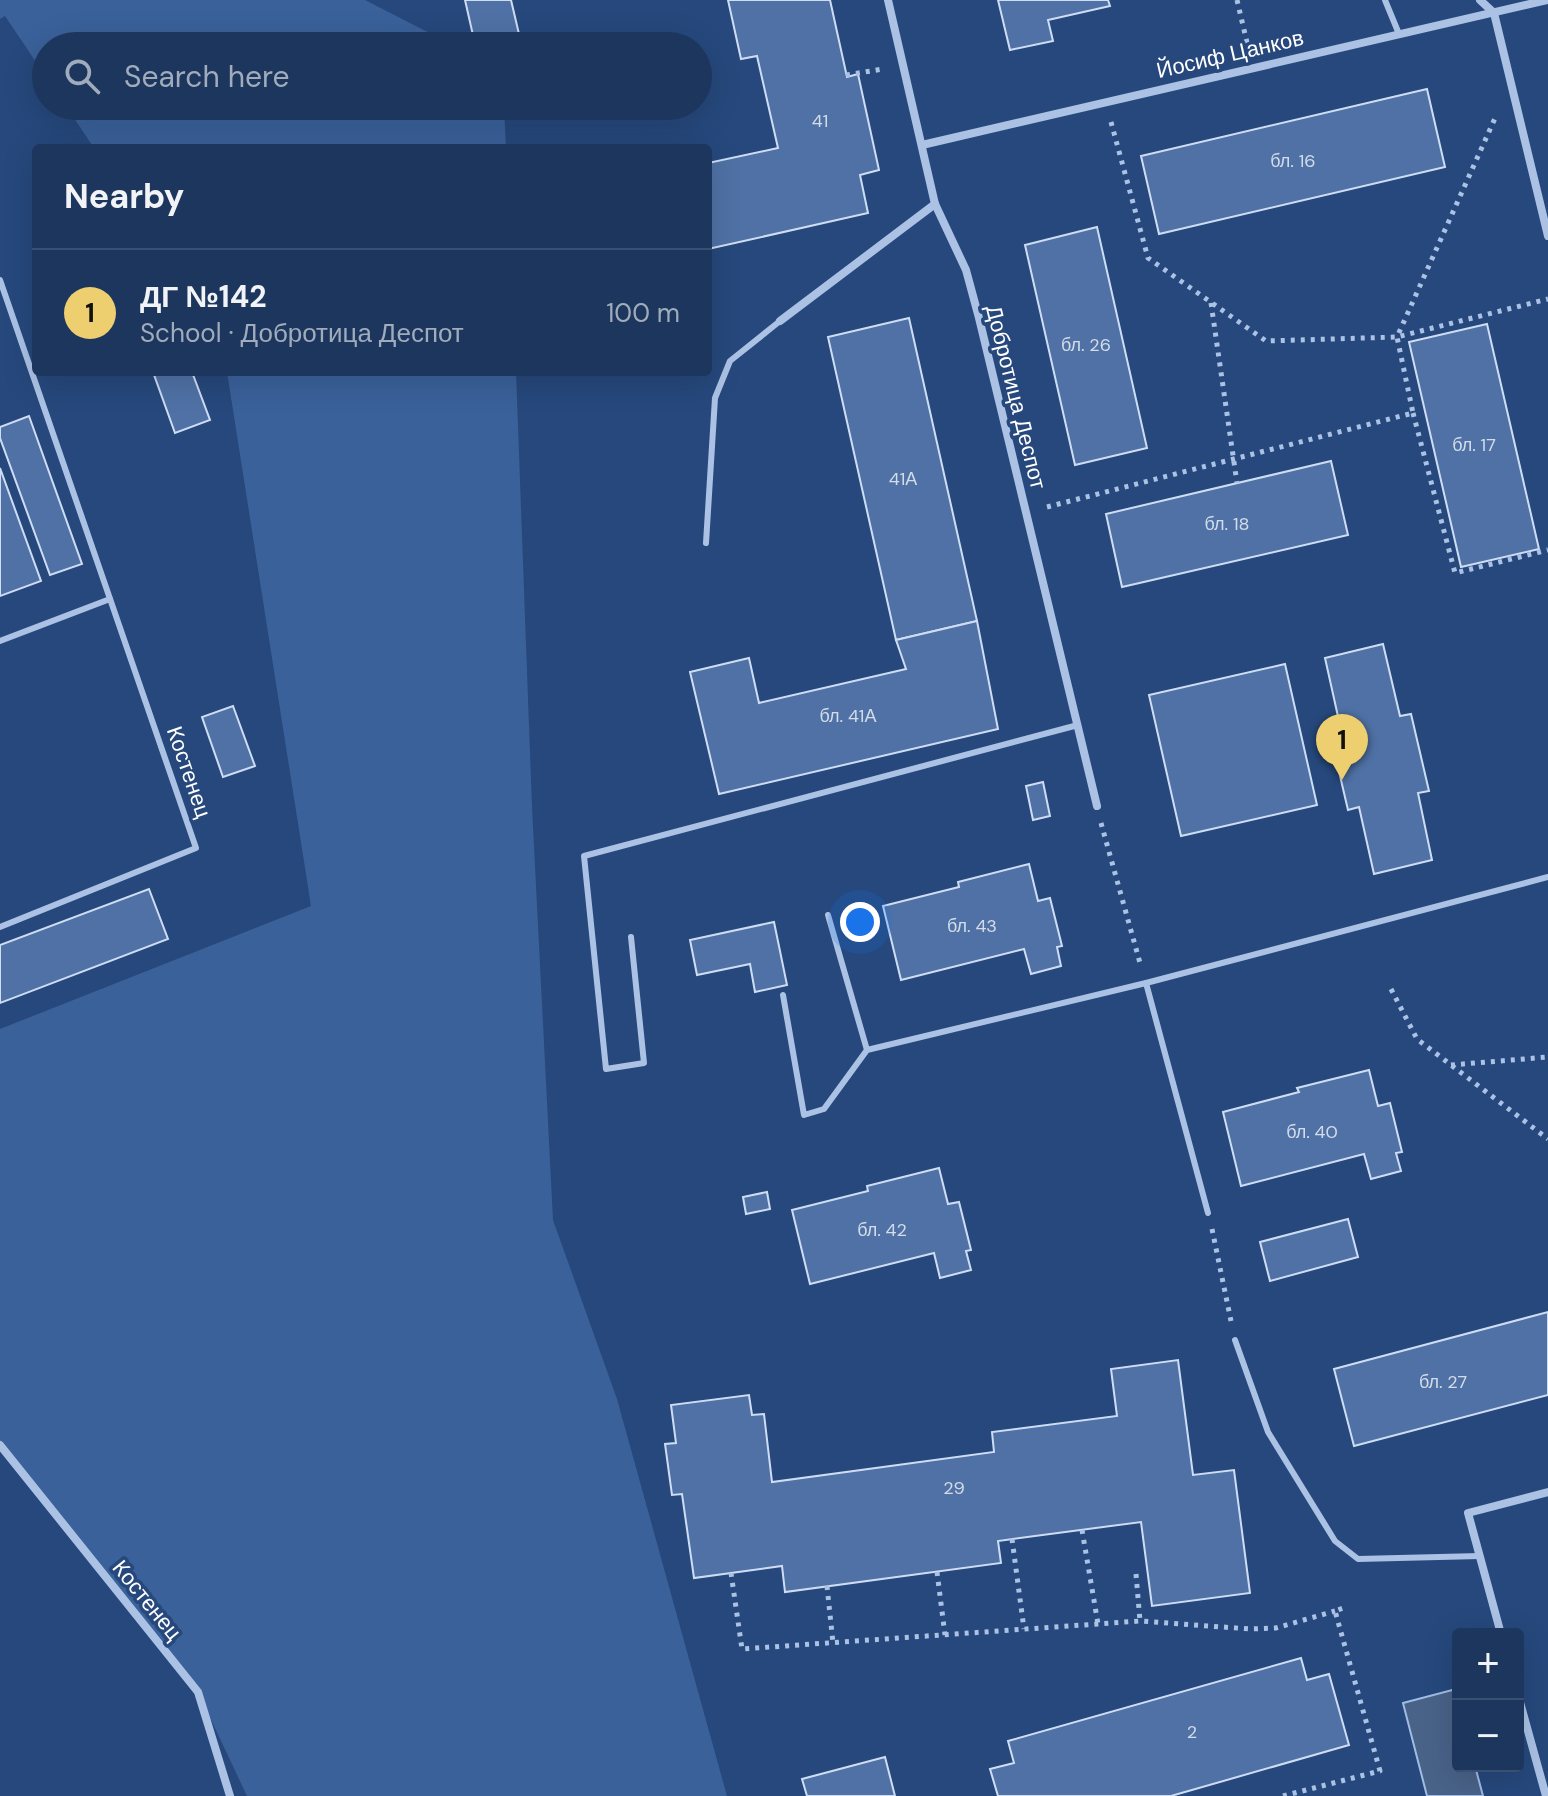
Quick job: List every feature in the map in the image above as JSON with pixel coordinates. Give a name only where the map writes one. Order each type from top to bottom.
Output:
[{"type":"street","name":"Добротица Деспот","points":[[888,0],[935,204],[966,270],[1097,806]]},
{"type":"street","points":[[1480,0],[1494,13],[1548,236]]},
{"type":"street","name":"Йосиф Цанков","points":[[922,145],[1547,0]]},
{"type":"street","points":[[780,321],[935,204]]},
{"type":"street","name":"Костенец","points":[[0,1445],[198,1692],[230,1796]]},
{"type":"street","points":[[1499,1628],[1468,1513],[1548,1492]]},
{"type":"street","points":[[1519,1700],[1546,1796]]},
{"type":"lane","points":[[1385,0],[1399,34]]},
{"type":"lane","name":"Костенец","points":[[0,280],[32,373]]},
{"type":"lane","points":[[706,543],[715,398],[730,361],[780,321]]},
{"type":"lane","name":"Костенец","points":[[0,927],[196,848],[33,376]]},
{"type":"lane","points":[[0,641],[110,599]]},
{"type":"lane","points":[[631,937],[644,1063],[606,1069],[584,856],[1078,725]]},
{"type":"lane","points":[[783,995],[804,1115],[824,1109],[867,1050],[1146,983],[1548,877]]},
{"type":"lane","points":[[828,915],[867,1050]]},
{"type":"lane","points":[[1146,983],[1208,1213]]},
{"type":"lane","points":[[1235,1340],[1268,1432],[1335,1541],[1358,1559],[1480,1556]]},
{"type":"path","points":[[1237,0],[1252,67]]},
{"type":"path","points":[[846,75],[872,71]]},
{"type":"path","points":[[1511,83],[1397,337],[1413,413],[1455,573],[1548,550]]},
{"type":"path","points":[[1106,102],[1148,258],[1266,341],[1397,337],[1548,299]]},
{"type":"path","points":[[1211,302],[1237,483]]},
{"type":"path","points":[[1026,512],[1413,413]]},
{"type":"path","points":[[1097,806],[1146,983]]},
{"type":"path","points":[[1391,989],[1417,1039],[1548,1139]]},
{"type":"path","points":[[1450,1065],[1548,1057]]},
{"type":"path","points":[[1208,1213],[1235,1340]]},
{"type":"path","points":[[1082,1530],[1098,1624]]},
{"type":"path","points":[[1012,1539],[1024,1629]]},
{"type":"path","points":[[937,1572],[945,1635]]},
{"type":"path","points":[[731,1573],[742,1649],[1140,1621],[1276,1628],[1346,1607]]},
{"type":"path","points":[[1136,1574],[1140,1621]]},
{"type":"path","points":[[827,1586],[833,1643]]},
{"type":"path","points":[[1283,1796],[1380,1771],[1335,1611]]},
{"type":"shaded area","points":[[0,0],[365,0],[428,32],[32,32],[32,56],[5,16],[0,19]]},
{"type":"shaded area","points":[[75,120],[505,120],[506,144],[91,144]]},
{"type":"shaded area","points":[[228,376],[516,376],[532,807],[553,1220],[617,1399],[727,1796],[247,1796],[198,1692],[0,1445],[0,1029],[311,906]]},
{"type":"shaded area","points":[[1452,1690],[1452,1772],[1477,1772],[1483,1796],[1427,1796],[1403,1703]]},
{"type":"building","points":[[465,0],[511,0],[519,32],[472,32]]},
{"type":"building","points":[[728,0],[830,0],[847,77],[858,74],[879,170],[860,175],[868,213],[712,248],[712,162],[778,148],[757,56],[741,59]]},
{"type":"building","points":[[998,0],[1108,0],[1110,6],[1048,20],[1053,41],[1010,50]]},
{"type":"building","points":[[1427,89],[1445,167],[1159,234],[1141,156]]},
{"type":"building","points":[[1097,227],[1147,448],[1075,465],[1025,245]]},
{"type":"building","points":[[909,318],[977,621],[896,640],[828,337]]},
{"type":"building","points":[[1487,324],[1539,549],[1461,567],[1409,342]]},
{"type":"building","points":[[154,376],[194,376],[210,420],[175,433]]},
{"type":"building","points":[[29,416],[82,564],[50,575],[0,438],[0,427]]},
{"type":"building","points":[[1331,461],[1348,535],[1122,587],[1106,514]]},
{"type":"building","points":[[0,468],[41,581],[0,596]]},
{"type":"building","points":[[977,621],[998,729],[719,794],[690,672],[749,658],[759,703],[906,669],[896,640]]},
{"type":"building","points":[[1383,644],[1400,716],[1411,714],[1429,791],[1418,793],[1432,860],[1374,874],[1359,807],[1348,810],[1330,733],[1341,730],[1325,658]]},
{"type":"building","points":[[1285,664],[1317,805],[1181,836],[1149,695]]},
{"type":"building","points":[[233,706],[255,766],[223,777],[202,717]]},
{"type":"building","points":[[1043,782],[1050,816],[1033,820],[1026,786]]},
{"type":"building","points":[[1029,864],[1038,901],[1050,898],[1062,946],[1057,947],[1061,966],[1031,974],[1024,949],[901,980],[883,906],[959,887],[958,882]]},
{"type":"building","points":[[149,889],[168,939],[0,1003],[0,945]]},
{"type":"building","points":[[774,922],[787,985],[755,992],[750,964],[697,975],[690,940]]},
{"type":"building","points":[[1369,1070],[1378,1106],[1390,1103],[1402,1152],[1396,1153],[1401,1171],[1371,1179],[1364,1154],[1241,1186],[1223,1112],[1299,1092],[1297,1088]]},
{"type":"building","points":[[939,1168],[948,1204],[959,1202],[971,1250],[966,1251],[971,1270],[940,1278],[934,1253],[810,1284],[792,1210],[868,1191],[867,1186]]},
{"type":"building","points":[[767,1192],[770,1209],[746,1214],[743,1197]]},
{"type":"building","points":[[1348,1219],[1358,1257],[1270,1281],[1260,1242]]},
{"type":"building","points":[[1548,1312],[1548,1395],[1354,1446],[1334,1369]]},
{"type":"building","points":[[1178,1360],[1193,1475],[1234,1470],[1250,1593],[1152,1606],[1141,1522],[998,1541],[1001,1563],[785,1592],[782,1566],[694,1578],[682,1494],[672,1495],[665,1444],[676,1443],[671,1405],[749,1395],[752,1415],[764,1414],[772,1482],[994,1452],[992,1432],[1117,1416],[1111,1369]]},
{"type":"building","points":[[1301,1658],[1307,1680],[1329,1674],[1349,1745],[1171,1796],[998,1796],[990,1769],[1014,1763],[1008,1741]]},
{"type":"building","points":[[885,1757],[895,1796],[807,1796],[802,1779]]},
{"type":"place","name":"ДГ №142","points":[[1342,780]]}]
